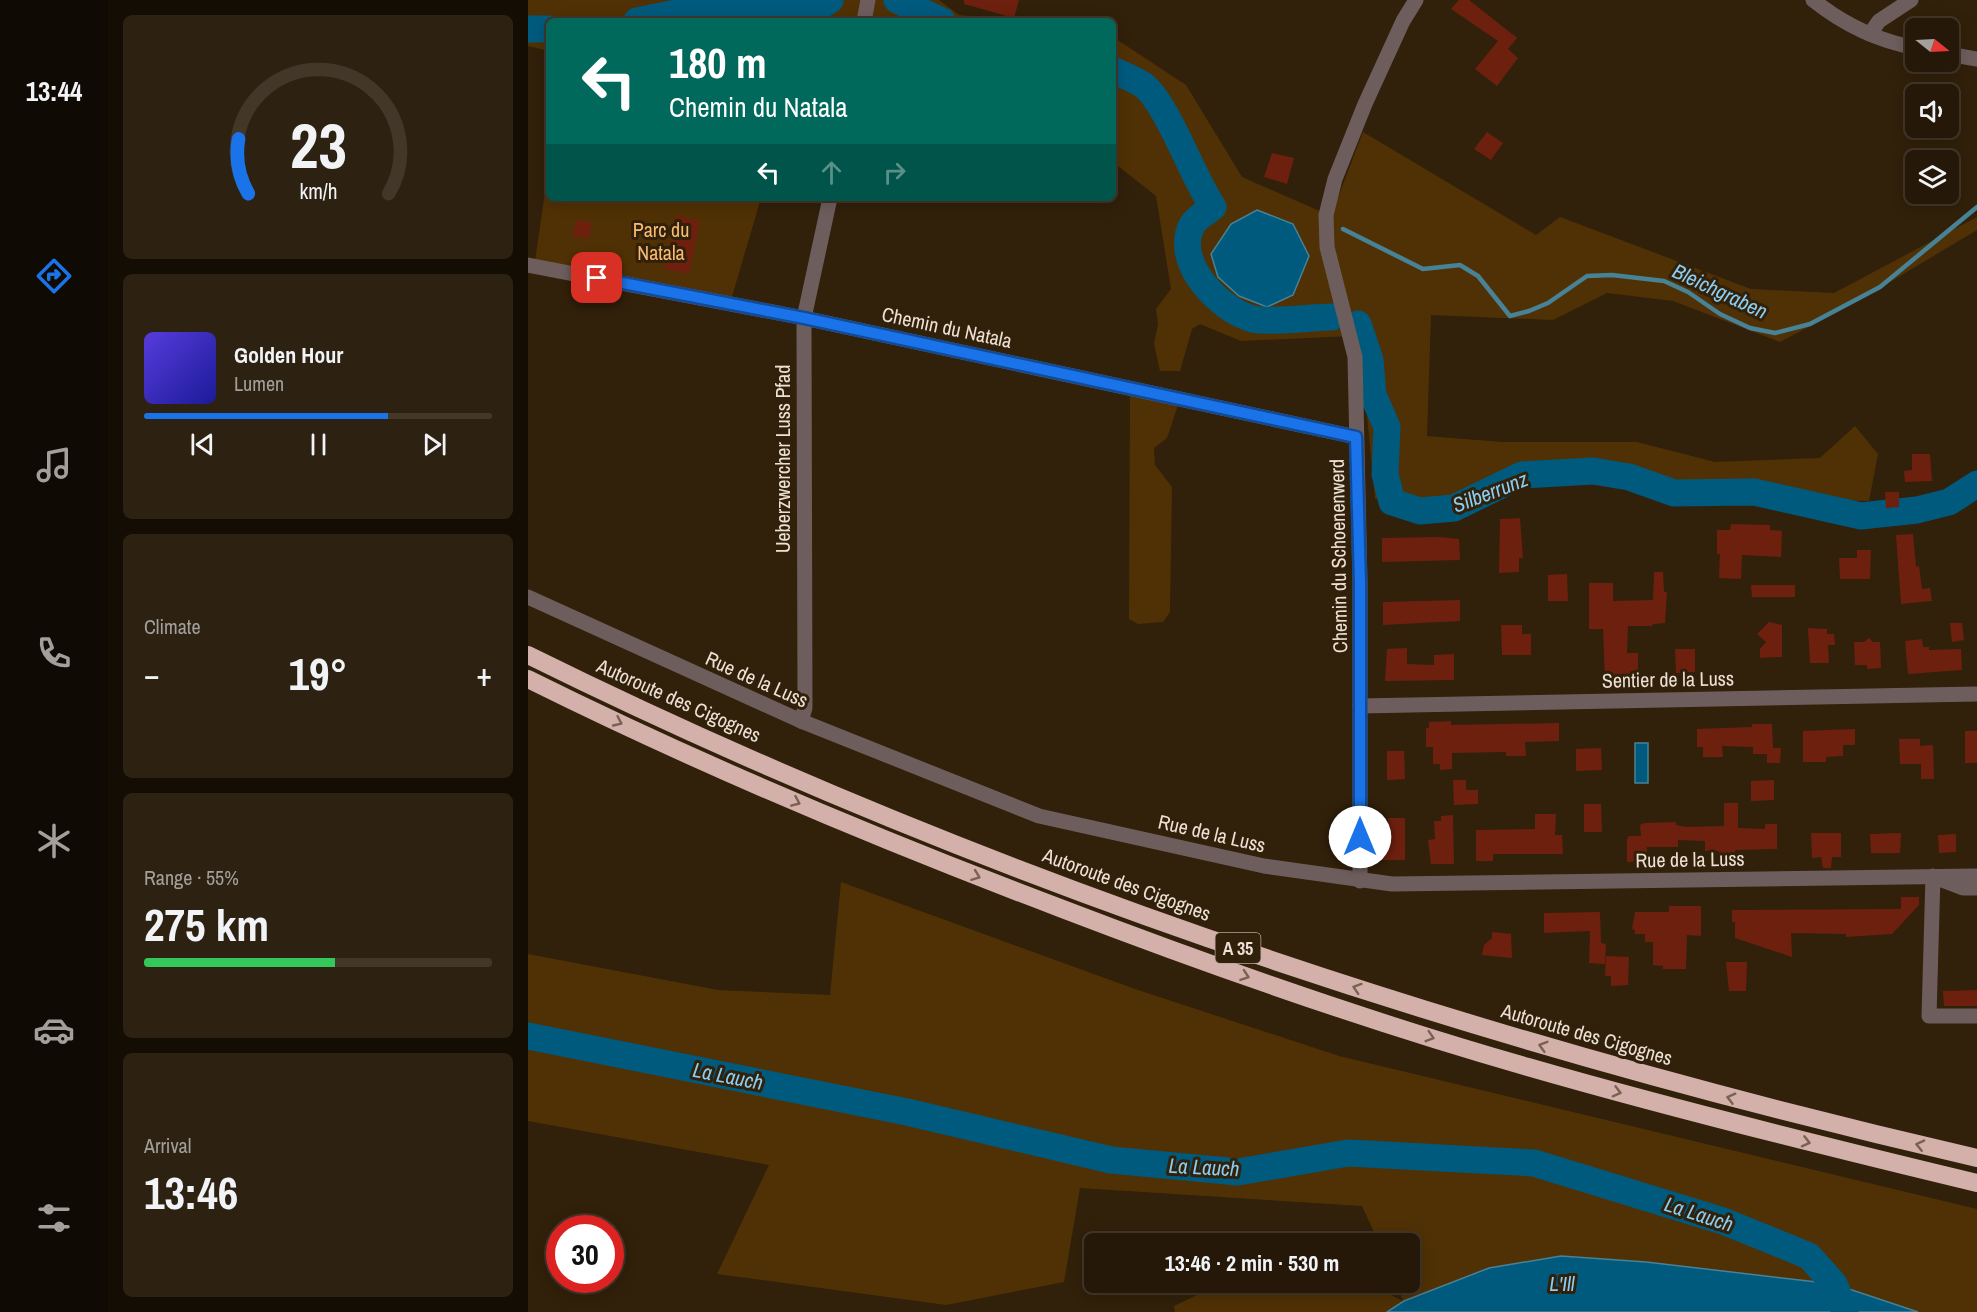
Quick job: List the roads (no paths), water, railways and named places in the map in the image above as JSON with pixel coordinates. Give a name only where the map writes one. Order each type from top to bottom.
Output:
[{"type":"highway","name":"Autoroute des Cigognes","points":[[528,654],[682,727],[863,806],[990,857],[1222,943],[1396,1001],[1534,1043],[1808,1119],[1977,1158]]},
{"type":"highway","name":"A 35","points":[[528,680],[854,828],[1139,938],[1249,977],[1525,1066],[1801,1141],[1977,1183]]},
{"type":"highway","points":[[528,694],[564,697]]},
{"type":"street","name":"Chemin du Schoenenwerd","points":[[1360,881],[1355,357],[1327,247],[1326,215],[1335,179],[1365,104],[1403,21],[1416,0]]},
{"type":"street","points":[[1814,0],[1837,18],[1870,34],[1905,45]]},
{"type":"street","points":[[1870,34],[1879,21],[1911,0]]},
{"type":"street","points":[[1959,56],[1977,59]]},
{"type":"street","name":"Ueberzwercher Luss Pfad","points":[[801,721],[805,708],[804,318],[829,201]]},
{"type":"street","name":"Chemin du Natala","points":[[528,265],[804,318],[1356,437]]},
{"type":"street","name":"Rue de la Luss","points":[[528,597],[801,721],[1039,816],[1264,866],[1392,884],[1977,876]]},
{"type":"street","name":"Sentier de la Luss","points":[[1360,706],[1977,694]]},
{"type":"street","points":[[1933,876],[1929,1016],[1977,1016]]},
{"type":"street","name":"Rue de la Luss","points":[[1933,876],[1963,888],[1977,888]]},
{"type":"water","points":[[1257,210],[1293,224],[1309,256],[1293,295],[1267,307],[1239,296],[1218,277],[1211,254],[1231,224]]},
{"type":"water","points":[[1635,743],[1648,743],[1648,783],[1635,783]]},
{"type":"water","name":"L'Ill","points":[[1561,1256],[1646,1262],[1834,1284],[1918,1312],[1387,1312],[1404,1301],[1489,1268]]},
{"type":"waterway","name":"Silberrunz","points":[[652,18],[695,9],[725,11],[819,7],[830,0]]},
{"type":"waterway","name":"Silberrunz","points":[[897,0],[936,18]]},
{"type":"waterway","name":"Silberrunz","points":[[528,29],[546,29]]},
{"type":"waterway","name":"Silberrunz","points":[[1116,71],[1140,83],[1152,94],[1170,123],[1213,207],[1194,222],[1188,239],[1189,254],[1194,269],[1214,295],[1226,306],[1253,319],[1332,317]]},
{"type":"waterway","name":"Bleichgraben","points":[[1343,229],[1423,269],[1460,265],[1478,276],[1510,316],[1548,303],[1587,276],[1612,275],[1664,281],[1688,292],[1720,314],[1750,328],[1775,333],[1810,324],[1880,287],[1977,207]]},
{"type":"waterway","name":"Silberrunz","points":[[1358,324],[1370,360],[1373,395],[1387,427],[1385,474],[1392,502],[1420,511],[1454,508],[1522,475],[1593,471],[1629,477],[1674,493],[1754,492],[1861,516],[1917,510],[1949,502],[1977,484]]},
{"type":"waterway","name":"La Lauch","points":[[528,1036],[907,1112],[1111,1160],[1238,1172],[1348,1153],[1534,1163],[1723,1221],[1809,1256],[1834,1284],[1845,1312]]},
{"type":"park label","name":"Parc du Natala","points":[[661,240]]}]
